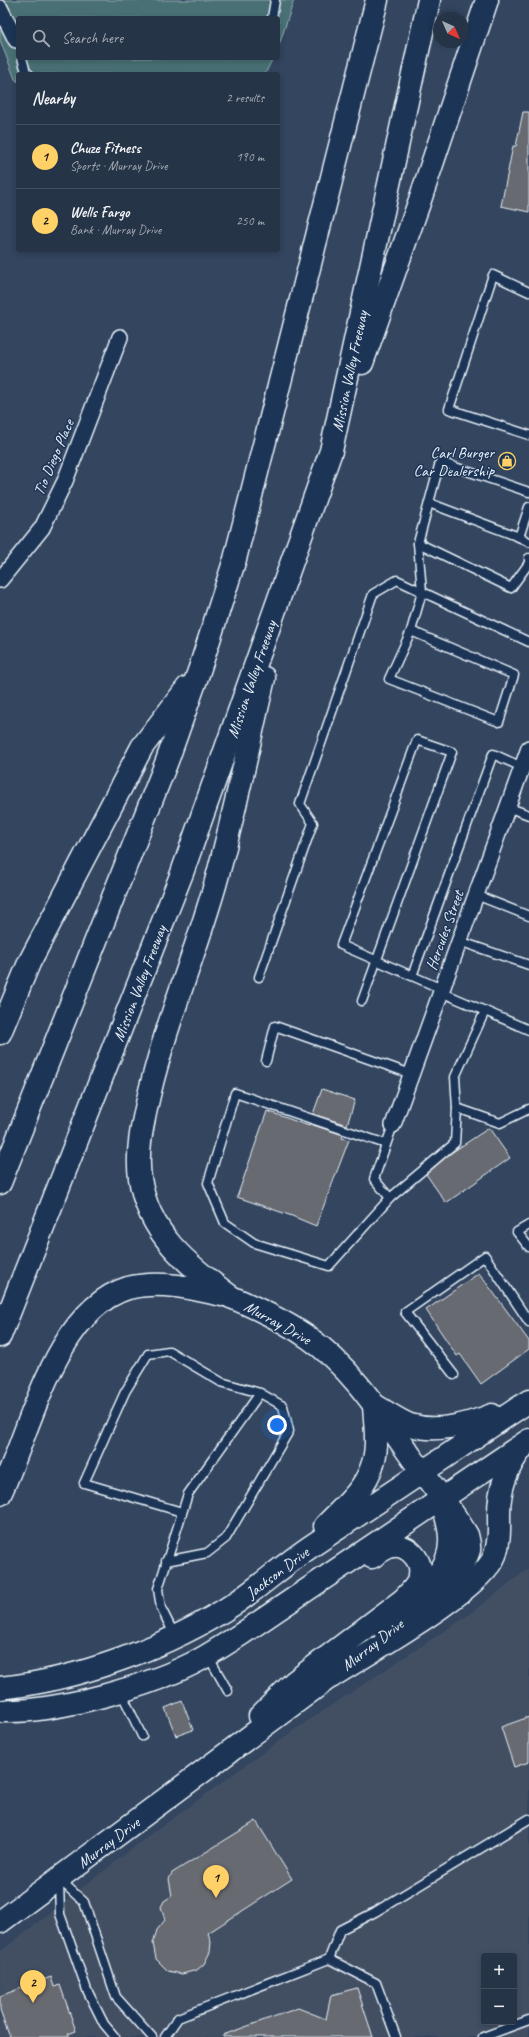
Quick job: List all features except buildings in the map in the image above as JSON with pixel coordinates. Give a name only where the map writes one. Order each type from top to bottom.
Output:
[{"type":"main road","points":[[0,1183],[167,761],[199,671],[235,560],[377,0]]},
{"type":"main road","name":"Mission Valley Freeway","points":[[0,1336],[182,873],[331,451],[429,0]]},
{"type":"main road","points":[[331,451],[419,203],[487,0]]},
{"type":"main road","points":[[231,1297],[190,1266],[165,1239],[149,1212],[140,1178],[139,1140],[155,1070],[215,885],[292,561]]},
{"type":"main road","points":[[0,1033],[29,963],[142,747],[199,671]]},
{"type":"main road","points":[[0,1494],[48,1378],[66,1340],[82,1319],[101,1302],[128,1288],[157,1284],[193,1288],[231,1297]]},
{"type":"main road","name":"Murray Drive","points":[[0,1922],[330,1677],[425,1603],[461,1567],[470,1548],[467,1534],[374,1405],[347,1372],[311,1339],[266,1312],[231,1297]]},
{"type":"main road","points":[[299,1554],[357,1493],[367,1478],[373,1466],[375,1450],[374,1405],[409,1424],[445,1428],[470,1424],[529,1401]]},
{"type":"main road","name":"Jackson Drive","points":[[0,1688],[32,1684],[80,1671],[144,1650],[190,1630],[237,1601],[299,1554],[529,1401]]},
{"type":"main road","points":[[330,1677],[438,1609],[472,1583],[487,1568],[494,1557],[499,1541],[499,1512],[506,1475],[513,1460],[528,1441]]},
{"type":"main road","name":"Jackson Drive","points":[[10,1712],[84,1701],[155,1679],[208,1655],[442,1500],[528,1441]]},
{"type":"main road","name":"Murray Drive","points":[[216,1762],[294,1682],[404,1599],[422,1590],[435,1578],[445,1562],[449,1552],[451,1540],[442,1500]]},
{"type":"main road","points":[[289,1600],[316,1595],[389,1547],[399,1546],[413,1553],[420,1565],[421,1575],[404,1599]]},
{"type":"main road","points":[[10,1712],[164,1658],[175,1651],[178,1645],[175,1637]]},
{"type":"street","points":[[0,8],[16,41]]},
{"type":"street","name":"Tio Diego Place","points":[[0,580],[42,528],[52,508],[65,481],[120,337]]},
{"type":"street","name":"Hercules Street","points":[[392,1125],[529,748]]},
{"type":"lane","points":[[272,16],[275,0]]},
{"type":"lane","points":[[23,60],[26,72]]},
{"type":"lane","points":[[529,292],[493,275],[449,409],[529,435]]},
{"type":"lane","points":[[411,631],[514,675],[499,722],[389,679],[411,631],[422,592],[418,543],[440,462],[529,492]]},
{"type":"lane","points":[[429,503],[529,542]]},
{"type":"lane","points":[[519,537],[529,507]]},
{"type":"lane","points":[[418,543],[511,588],[528,563],[529,558]]},
{"type":"lane","points":[[259,977],[313,823],[300,804],[373,594],[397,580],[529,642]]},
{"type":"lane","points":[[362,1001],[376,960],[452,752],[417,740],[341,945],[376,960],[412,976],[529,1030]]},
{"type":"lane","points":[[412,976],[493,754],[522,767]]},
{"type":"lane","points":[[508,807],[529,815]]},
{"type":"lane","points":[[476,895],[529,916]]},
{"type":"lane","points":[[459,941],[529,965]]},
{"type":"lane","points":[[386,1144],[235,1093],[208,1183],[224,1223],[254,1243],[329,1266],[390,1198],[455,1143],[457,1108],[456,1077],[485,1011]]},
{"type":"lane","points":[[266,1062],[275,1026],[411,1074]]},
{"type":"lane","points":[[457,1108],[500,1123],[529,1109]]},
{"type":"lane","points":[[390,1198],[374,1179],[392,1125]]},
{"type":"lane","points":[[529,1225],[517,1232],[529,1247]]},
{"type":"lane","points":[[454,1375],[405,1312],[485,1256],[529,1322]]},
{"type":"lane","points":[[166,1561],[207,1553],[226,1538],[289,1431],[283,1406],[260,1393],[221,1382],[169,1351],[148,1354],[124,1392],[84,1483],[182,1512]]},
{"type":"lane","points":[[175,1637],[161,1608],[158,1589],[188,1494],[260,1393]]},
{"type":"lane","points":[[208,1655],[228,1691]]},
{"type":"lane","points":[[119,1690],[142,1736]]},
{"type":"lane","points":[[165,2037],[178,2018],[329,1959],[340,1930],[375,1912],[529,1819]]},
{"type":"lane","points":[[58,1879],[60,1914],[87,1990],[104,2024],[114,2037]]},
{"type":"lane","points":[[58,1879],[84,1902],[116,1997],[152,2037]]},
{"type":"lane","points":[[329,1959],[376,1984],[396,2037]]},
{"type":"lane","points":[[483,2037],[529,2020]]},
{"type":"shaded area","points":[[529,1568],[529,2037],[0,2037],[0,1952],[142,1841],[294,1730],[467,1616]]},
{"type":"green space","points":[[0,0],[294,0],[280,42],[280,16],[16,16],[16,60],[272,60],[266,72],[16,72],[16,80],[0,40]]},
{"type":"place","name":"Carl Burger Car Dealership","points":[[507,461]]},
{"type":"place","name":"Chuze Fitness","points":[[216,1898]]},
{"type":"place","name":"Wells Fargo","points":[[33,2003]]}]
